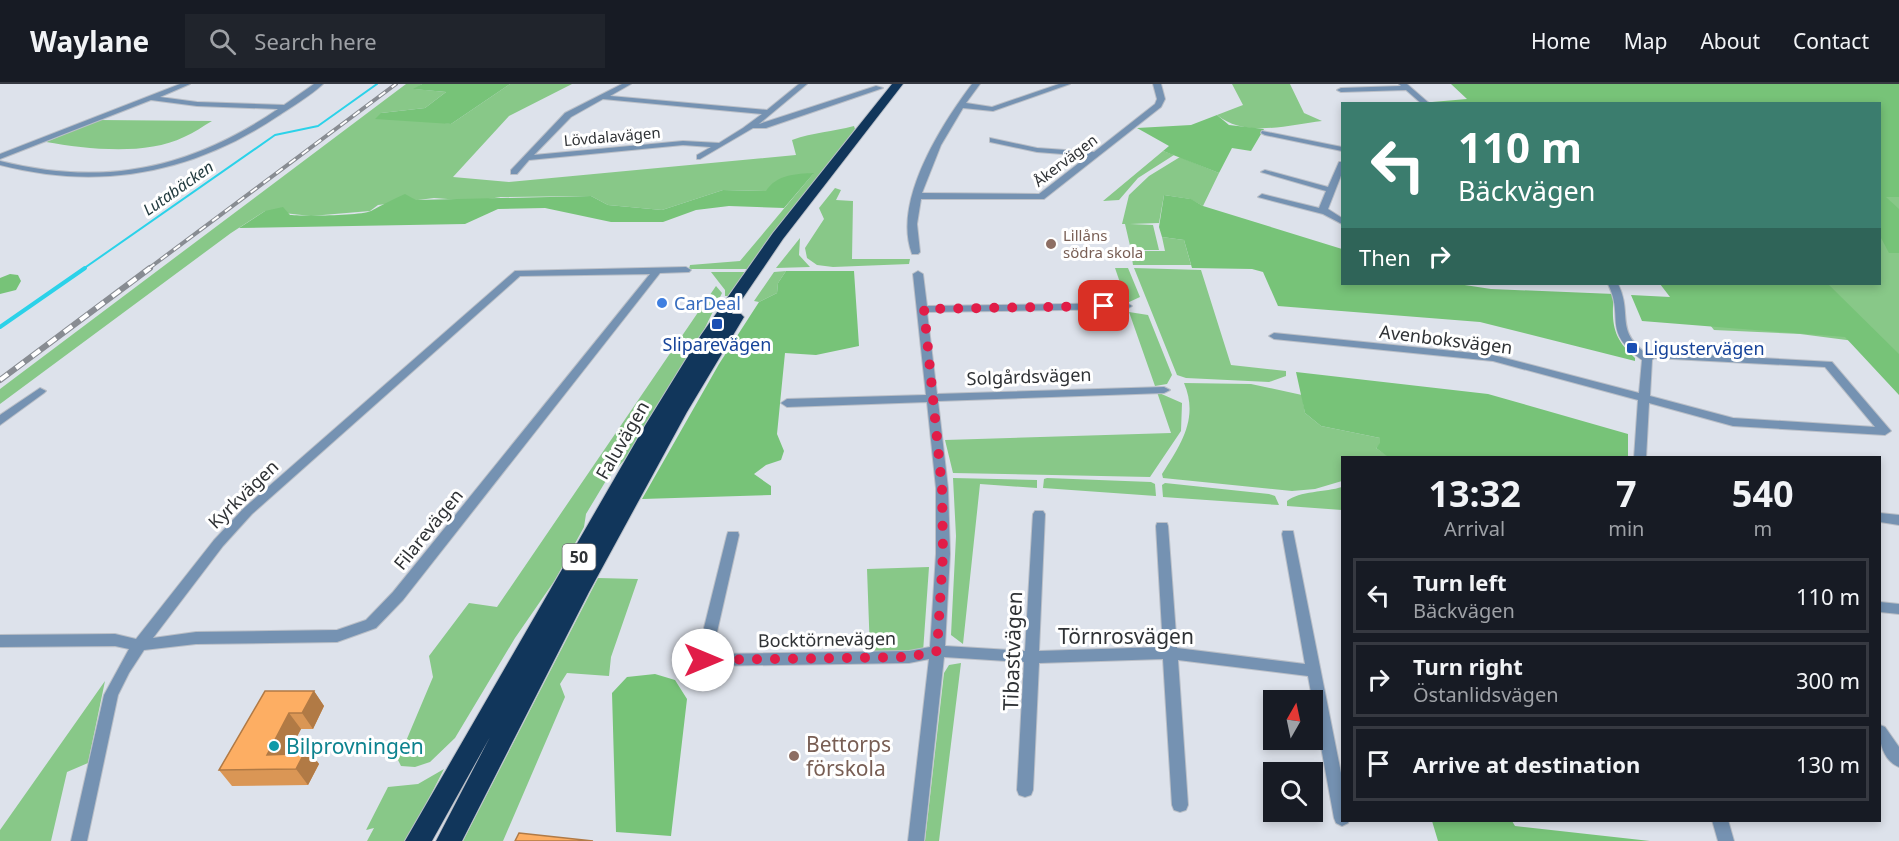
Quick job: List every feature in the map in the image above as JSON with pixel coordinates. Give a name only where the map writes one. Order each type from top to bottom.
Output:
[{"type":"highway","name":"Faluvägen","points":[[418,841],[655,424],[761,270],[904,84]]},
{"type":"highway","name":"Faluvägen","points":[[449,841],[490,757],[597,558],[761,270]]},
{"type":"street","points":[[0,157],[186,84]]},
{"type":"street","points":[[0,163],[53,174],[124,172],[156,167],[212,150],[286,107],[319,84]]},
{"type":"street","points":[[513,172],[560,122],[627,84]]},
{"type":"street","points":[[700,157],[751,126],[803,84]]},
{"type":"street","points":[[915,252],[912,220],[917,196],[946,127],[976,84]]},
{"type":"street","points":[[960,105],[993,109],[1065,84]]},
{"type":"street","name":"Åkervägen","points":[[917,196],[1041,197],[1158,105],[1161,99],[1157,84]]},
{"type":"street","points":[[1341,90],[1404,86],[1424,102]]},
{"type":"street","points":[[751,126],[763,126],[879,88]]},
{"type":"street","points":[[601,97],[769,112]]},
{"type":"street","points":[[150,98],[197,104],[286,107]]},
{"type":"street","points":[[1265,133],[1341,149]]},
{"type":"street","points":[[993,140],[1045,152],[1095,154]]},
{"type":"street","name":"Lövdalavägen","points":[[527,158],[683,143],[719,145]]},
{"type":"street","points":[[1324,212],[1341,167]]},
{"type":"street","points":[[1265,172],[1331,190]]},
{"type":"street","points":[[1262,197],[1324,212],[1341,220]]},
{"type":"street","points":[[656,272],[686,270]]},
{"type":"street","name":"Kyrkvägen","points":[[79,841],[111,695],[117,680],[140,645],[225,532],[518,273],[656,272]]},
{"type":"street","name":"Filarevägen","points":[[0,641],[115,640],[140,645],[196,638],[337,636],[371,624],[456,524],[656,272]]},
{"type":"street","points":[[916,841],[937,651],[943,508],[924,309],[918,274]]},
{"type":"street","points":[[1614,285],[1620,294],[1618,313],[1620,332],[1636,353],[1647,359]]},
{"type":"street","points":[[924,309],[1127,306]]},
{"type":"street","name":"Avenboksvägen","points":[[1274,336],[1493,358],[1645,399]]},
{"type":"street","points":[[1640,456],[1647,359],[1652,355],[1828,364],[1885,431],[1733,422],[1645,399]]},
{"type":"street","name":"Solgårdsvägen","points":[[787,403],[1164,390]]},
{"type":"street","points":[[0,421],[40,391]]},
{"type":"street","name":"Tibastvägen","points":[[1025,790],[1040,514]]},
{"type":"street","points":[[1881,518],[1899,520]]},
{"type":"street","points":[[1162,526],[1180,805]]},
{"type":"street","points":[[1288,534],[1341,813]]},
{"type":"street","name":"Bocktörnevägen","points":[[733,535],[721,575],[703,660],[909,657],[937,651]]},
{"type":"street","points":[[1881,607],[1899,609]]},
{"type":"street","name":"Törnrosvägen","points":[[937,651],[1032,657],[1170,653],[1314,671]]},
{"type":"street","points":[[1881,733],[1899,760]]},
{"type":"street","points":[[1721,822],[1726,841]]},
{"type":"green space","points":[[406,84],[422,84],[415,89],[446,92],[425,108],[381,113],[451,124],[510,84],[572,84],[509,116],[453,177],[509,182],[796,155],[792,140],[854,126],[855,129],[748,269],[689,269],[690,265],[740,261],[813,174],[767,191],[723,190],[662,210],[608,205],[591,196],[501,197],[475,201],[434,198],[378,205],[370,211],[311,216],[265,211],[231,233],[0,404],[0,389]]},
{"type":"green space","points":[[422,84],[510,84],[451,124],[375,119],[381,113],[425,108],[446,92],[413,89]]},
{"type":"green space","points":[[1232,84],[1290,84],[1304,113],[1322,121],[1267,128],[1240,126],[1228,122],[1217,115],[1243,105]]},
{"type":"green space","points":[[1451,84],[1899,84],[1899,197],[1886,197],[1899,209],[1899,253],[1889,253],[1881,238],[1881,102],[1432,102],[1467,99]]},
{"type":"green space","points":[[1899,84],[1899,380],[1862,342],[1800,334],[1714,330],[1679,285],[1881,285],[1881,102],[1522,102]]},
{"type":"green space","points":[[1217,115],[1229,125],[1264,129],[1251,151],[1232,148],[1219,173],[1163,151],[1169,146],[1137,128],[1191,125]]},
{"type":"green space","points":[[99,120],[212,121],[184,137],[152,147],[97,149],[46,142]]},
{"type":"green space","points":[[1163,151],[1174,155],[1138,178],[1119,200],[1103,201]]},
{"type":"green space","points":[[1180,157],[1219,173],[1203,206],[1190,199],[1164,195],[1159,223],[1130,224],[1153,225],[1159,250],[1131,250],[1125,224],[1122,224],[1129,195],[1149,176]]},
{"type":"green space","points":[[814,173],[784,208],[729,206],[696,210],[663,222],[611,222],[545,208],[498,209],[465,224],[239,228],[265,211],[283,207],[290,215],[365,213],[405,194],[416,200],[591,196],[608,205],[662,210],[723,190],[766,191],[770,185],[781,178]]},
{"type":"green space","points":[[835,188],[841,190],[836,200],[853,201],[852,259],[910,259],[909,264],[833,267],[817,265],[807,258],[805,248],[824,219],[819,208]]},
{"type":"green space","points":[[1164,195],[1191,199],[1203,206],[1341,249],[1341,285],[1465,285],[1491,289],[1614,294],[1615,330],[1635,361],[1480,322],[1278,306],[1263,272],[1252,269],[1192,268],[1184,240],[1162,237],[1159,227]]},
{"type":"green space","points":[[1162,237],[1184,240],[1191,265],[1133,265],[1131,251],[1165,251]]},
{"type":"green space","points":[[800,238],[799,255],[810,267],[776,268]]},
{"type":"green space","points":[[1115,268],[1128,268],[1140,297],[1127,303]]},
{"type":"green space","points":[[1134,268],[1201,270],[1231,365],[1286,371],[1286,376],[1269,382],[1186,378],[1177,375]]},
{"type":"green space","points":[[786,271],[778,283],[777,293],[759,302],[754,301],[774,272]]},
{"type":"green space","points":[[786,271],[854,271],[859,346],[816,355],[785,353],[777,434],[784,451],[781,460],[766,465],[754,474],[771,486],[771,495],[642,499],[719,364],[759,302],[777,293],[778,283]]},
{"type":"green space","points":[[711,272],[745,272],[728,296],[725,296],[725,290]]},
{"type":"green space","points":[[10,274],[18,275],[21,281],[16,290],[0,294],[0,278]]},
{"type":"green space","points":[[1661,285],[1829,285],[1899,354],[1899,395],[1845,337],[1642,321],[1631,295],[1670,297]]},
{"type":"green space","points":[[716,286],[722,293],[701,336],[626,458],[607,479],[586,514],[584,527],[555,580],[515,638],[455,738],[430,762],[415,767],[401,766],[398,760],[433,677],[429,656],[469,603],[497,607]]},
{"type":"green space","points":[[1129,312],[1148,315],[1172,375],[1167,384],[1155,386]]},
{"type":"green space","points":[[1296,372],[1488,394],[1628,434],[1628,456],[1387,456],[1376,448],[1380,443],[1380,438],[1321,426],[1305,413]]},
{"type":"green space","points":[[1184,383],[1251,384],[1302,395],[1305,413],[1321,426],[1380,438],[1381,443],[1376,448],[1388,456],[1341,456],[1341,481],[1315,489],[1292,491],[1163,478],[1162,474],[1186,430],[1190,408]]},
{"type":"green space","points":[[1157,392],[1182,403],[1181,431],[1150,477],[953,473],[945,440],[1171,433]]},
{"type":"green space","points":[[953,478],[1037,480],[1037,488],[980,484],[963,644],[951,635],[956,536]]},
{"type":"green space","points":[[1044,479],[1151,482],[1155,484],[1156,496],[1043,488]]},
{"type":"green space","points":[[1165,483],[1269,494],[1275,496],[1279,505],[1163,497],[1162,485]]},
{"type":"green space","points":[[1341,487],[1341,510],[1287,506],[1287,501],[1298,495]]},
{"type":"green space","points":[[929,567],[923,652],[870,652],[867,569]]},
{"type":"green space","points":[[598,578],[638,579],[611,657],[609,676],[567,673],[560,684],[565,697],[503,841],[463,841]]},
{"type":"green space","points":[[961,663],[939,841],[925,841],[944,673],[949,665]]},
{"type":"green space","points":[[655,674],[675,680],[687,699],[671,836],[616,832],[612,693],[627,677]]},
{"type":"green space","points":[[105,681],[88,763],[67,772],[51,841],[0,841],[0,830]]},
{"type":"green space","points":[[444,769],[407,841],[367,841],[374,828],[366,830],[388,787],[418,784]]},
{"type":"green space","points":[[1432,822],[1513,822],[1515,826],[1650,841],[1438,841]]},
{"type":"building","points":[[265,691],[314,691],[302,713],[289,713],[267,755],[292,754],[295,748],[307,748],[296,769],[219,770]]},
{"type":"building","points":[[519,833],[593,841],[515,841]]},
{"type":"waterway","name":"Lutabäcken","points":[[83,269],[275,135],[318,126],[377,84]]},
{"type":"waterway","name":"Lutabäcken","points":[[0,327],[85,268]]},
{"type":"railway","points":[[148,269],[396,84]]},
{"type":"railway","points":[[0,380],[150,268]]},
{"type":"place","name":"Lillåns södra skola","points":[[1051,244]]},
{"type":"place","name":"CarDeal","points":[[662,303]]},
{"type":"place","name":"Sliparevägen","points":[[717,324]]},
{"type":"place","name":"Ligustervägen","points":[[1632,348]]},
{"type":"place","name":"Bilprovningen","points":[[274,746]]},
{"type":"place","name":"Bettorps förskola","points":[[794,756]]},
{"type":"route","points":[[703,660],[909,657],[937,651],[943,554],[942,488],[927,357],[924,309],[1104,306]]}]
